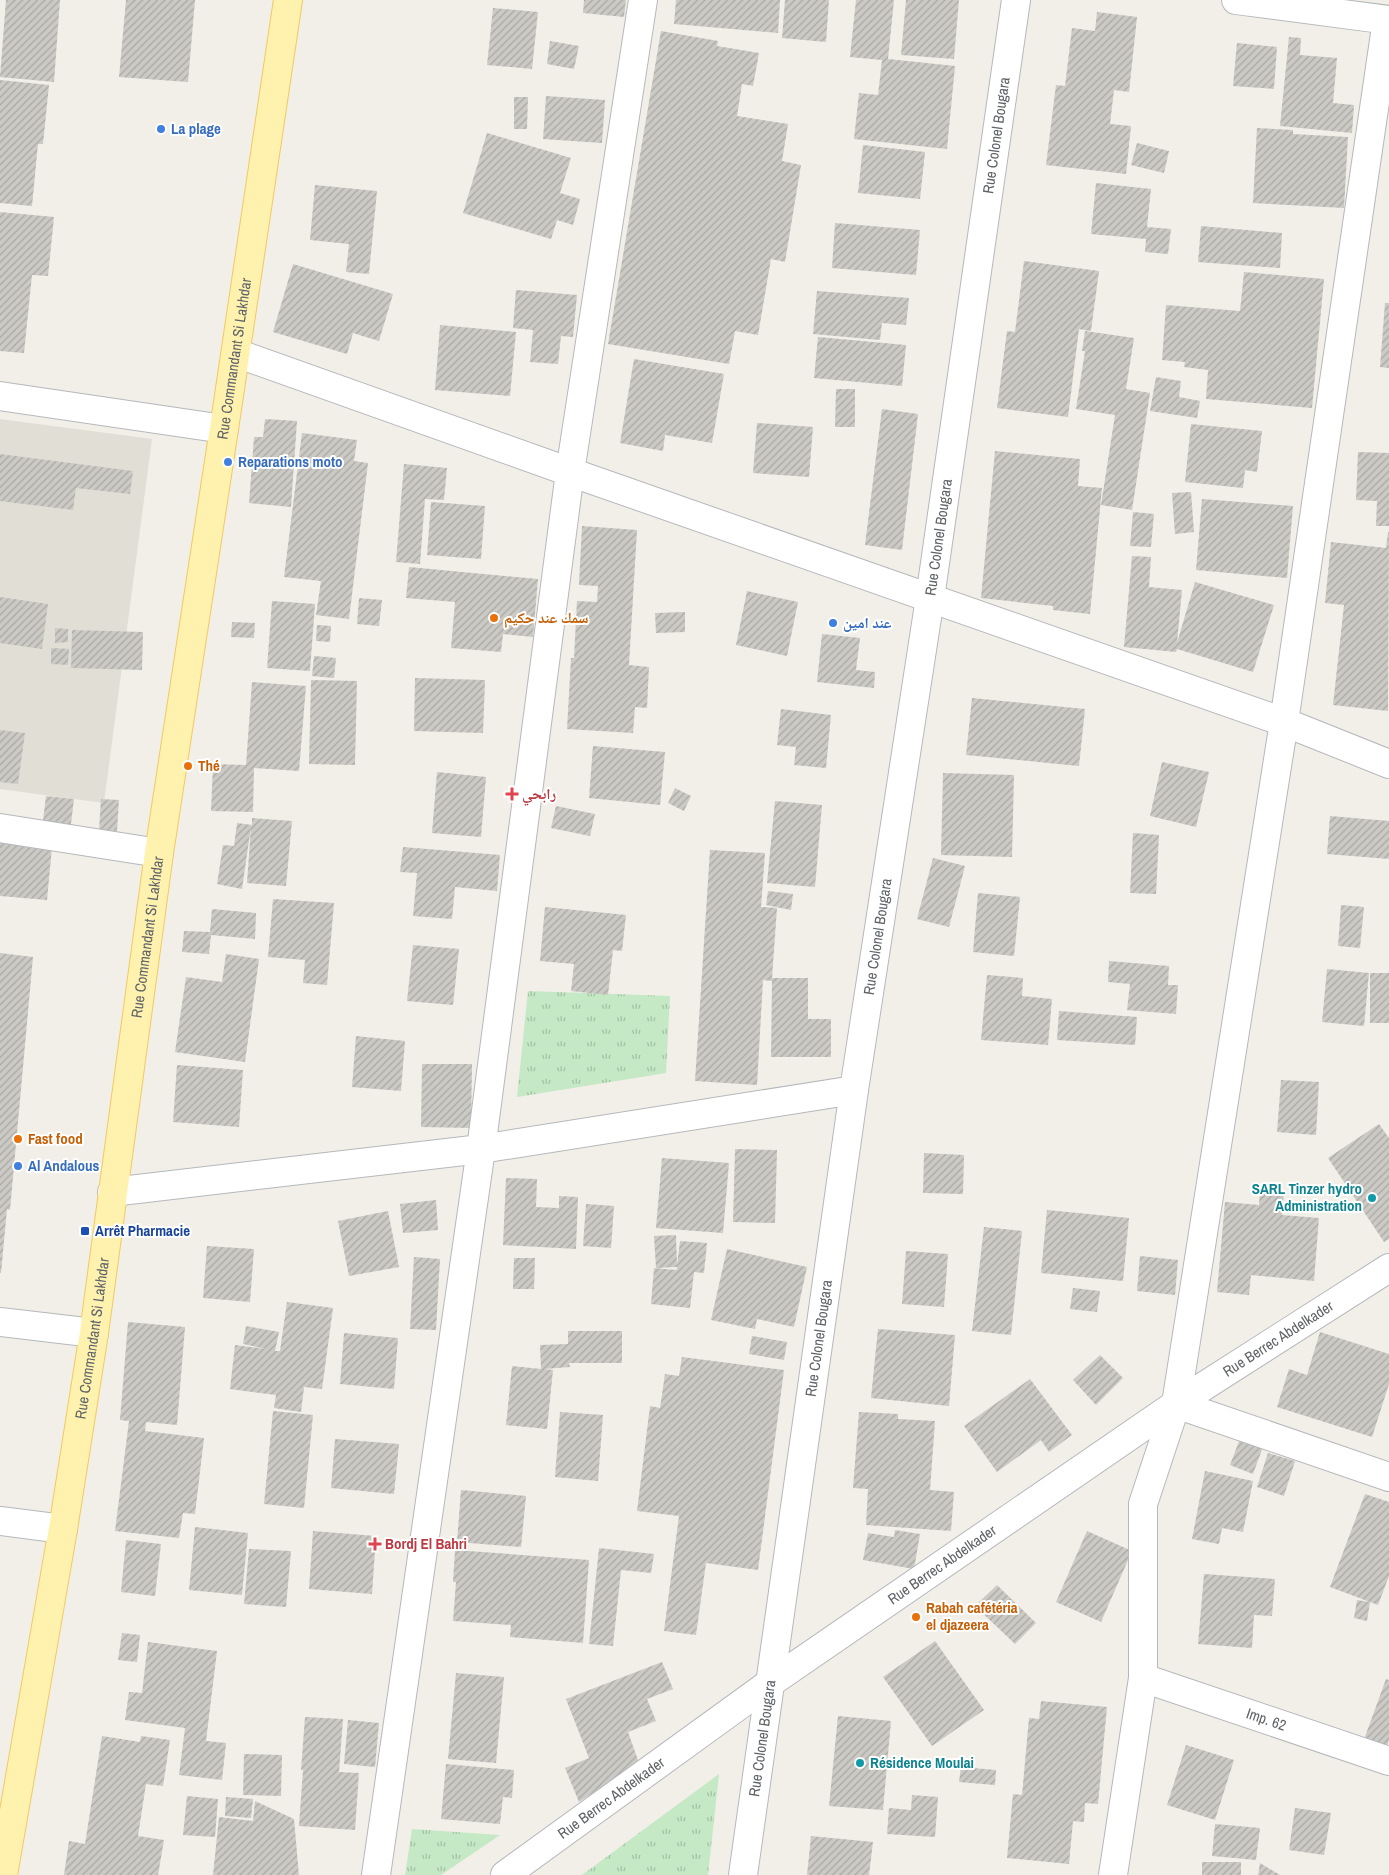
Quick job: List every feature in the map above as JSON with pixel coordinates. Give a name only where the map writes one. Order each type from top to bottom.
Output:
[{"type":"main road","name":"Rue Commandant Si Lakhdar","points":[[3,1875],[6,1820],[62,1530],[94,1333],[159,853],[288,0]]},
{"type":"street","points":[[376,1875],[481,1149],[570,472],[643,0]]},
{"type":"street","name":"Rue Colonel Bougara","points":[[744,1875],[854,1090],[930,598],[1016,0]]},
{"type":"street","points":[[1114,1875],[1143,1678],[1143,1504],[1176,1404],[1284,722],[1388,20],[1236,0]]},
{"type":"street","points":[[236,353],[1284,722],[1389,764]]},
{"type":"street","points":[[0,396],[224,429]]},
{"type":"street","points":[[0,828],[159,853]]},
{"type":"street","points":[[112,1192],[481,1149],[854,1090]]},
{"type":"street","name":"Rue Berrec Abdelkader","points":[[505,1875],[770,1683],[1176,1404],[1389,1268]]},
{"type":"street","points":[[0,1322],[94,1333]]},
{"type":"street","points":[[1176,1404],[1389,1477]]},
{"type":"street","points":[[0,1521],[62,1530]]},
{"type":"street","name":"Imp. 62","points":[[1143,1678],[1389,1761]]},
{"type":"shaded area","points":[[0,419],[152,439],[104,803],[0,789]]},
{"type":"green space","points":[[528,991],[670,996],[666,1073],[517,1097]]},
{"type":"green space","points":[[719,1774],[708,1875],[582,1875]]},
{"type":"green space","points":[[412,1829],[500,1835],[441,1875],[405,1875]]},
{"type":"building","points":[[6,0],[60,0],[54,82],[0,77]]},
{"type":"building","points":[[126,0],[195,0],[188,82],[119,77]]},
{"type":"building","points":[[584,0],[626,0],[624,17],[583,13]]},
{"type":"building","points":[[676,0],[780,0],[778,33],[674,24]]},
{"type":"building","points":[[785,0],[829,0],[826,42],[782,38]]},
{"type":"building","points":[[856,0],[894,0],[888,59],[955,66],[947,149],[854,139],[859,93],[878,95],[882,60],[850,57]]},
{"type":"building","points":[[906,0],[959,0],[954,59],[901,55]]},
{"type":"building","points":[[493,8],[538,12],[532,69],[487,65]]},
{"type":"building","points":[[1097,12],[1137,17],[1129,92],[1114,90],[1110,124],[1131,126],[1126,174],[1046,165],[1056,85],[1065,86],[1072,28],[1095,31]]},
{"type":"building","points":[[661,31],[718,41],[717,46],[759,53],[753,86],[742,84],[737,116],[788,124],[782,161],[801,165],[785,262],[771,259],[758,335],[735,331],[729,364],[608,344]]},
{"type":"building","points":[[1289,37],[1301,38],[1300,55],[1337,58],[1333,103],[1354,105],[1352,133],[1280,126]]},
{"type":"building","points":[[550,41],[579,46],[574,69],[547,64]]},
{"type":"building","points":[[1237,43],[1277,47],[1274,89],[1233,86]]},
{"type":"building","points":[[0,80],[49,85],[43,144],[38,144],[32,206],[0,203]]},
{"type":"building","points":[[546,96],[605,100],[602,143],[543,139]]},
{"type":"building","points":[[514,97],[528,97],[527,129],[514,129]]},
{"type":"building","points":[[1257,128],[1293,130],[1293,134],[1348,137],[1344,208],[1253,203]]},
{"type":"building","points":[[487,133],[571,158],[560,193],[580,199],[573,225],[557,220],[551,239],[463,213]]},
{"type":"building","points":[[1137,143],[1169,151],[1164,173],[1131,165]]},
{"type":"building","points":[[863,145],[925,152],[920,199],[858,193]]},
{"type":"building","points":[[1096,183],[1151,189],[1147,227],[1171,229],[1168,254],[1145,252],[1146,239],[1091,234]]},
{"type":"building","points":[[315,185],[377,191],[369,274],[346,272],[349,244],[310,240]]},
{"type":"building","points":[[0,212],[54,217],[48,276],[32,275],[24,353],[0,351]]},
{"type":"building","points":[[835,223],[920,230],[916,275],[832,268]]},
{"type":"building","points":[[1201,226],[1282,233],[1280,268],[1198,262]]},
{"type":"building","points":[[1024,261],[1099,271],[1091,331],[1079,329],[1068,417],[997,408],[1007,331],[1015,332]]},
{"type":"building","points":[[293,264],[393,294],[379,341],[353,333],[347,354],[273,332]]},
{"type":"building","points":[[1244,272],[1324,279],[1312,408],[1206,399],[1208,370],[1184,367],[1185,362],[1162,360],[1166,305],[1240,311]]},
{"type":"building","points":[[516,290],[577,295],[573,337],[561,336],[558,364],[530,362],[533,330],[513,328]]},
{"type":"building","points":[[817,291],[909,298],[906,325],[882,323],[880,340],[813,334]]},
{"type":"building","points":[[1385,303],[1389,303],[1389,368],[1380,367]]},
{"type":"building","points":[[440,325],[516,332],[510,396],[435,390]]},
{"type":"building","points":[[1085,331],[1134,338],[1126,389],[1150,393],[1132,510],[1101,505],[1115,415],[1076,409],[1085,351],[1082,351]]},
{"type":"building","points":[[818,337],[906,345],[902,386],[814,378]]},
{"type":"building","points":[[634,359],[724,374],[712,443],[665,435],[663,451],[620,443]]},
{"type":"building","points":[[1156,377],[1181,381],[1179,397],[1200,401],[1197,418],[1150,411]]},
{"type":"building","points":[[836,389],[855,389],[855,427],[835,427]]},
{"type":"building","points":[[882,409],[918,414],[902,550],[865,545]]},
{"type":"building","points":[[265,419],[297,421],[291,507],[249,503],[254,437],[263,437]]},
{"type":"building","points":[[757,423],[813,427],[809,477],[753,473]]},
{"type":"building","points":[[1191,424],[1262,431],[1257,472],[1245,470],[1243,488],[1185,482]]},
{"type":"building","points":[[302,433],[357,440],[354,461],[368,463],[349,619],[316,615],[321,581],[284,577]]},
{"type":"building","points":[[995,451],[1080,459],[1078,486],[1102,488],[1090,614],[1053,610],[1053,606],[981,598]]},
{"type":"building","points":[[1358,452],[1389,453],[1389,526],[1376,526],[1377,501],[1356,500]]},
{"type":"building","points":[[0,454],[133,471],[130,494],[76,488],[73,510],[0,501]]},
{"type":"building","points":[[404,464],[447,468],[444,500],[425,499],[420,564],[396,562]]},
{"type":"building","points":[[1191,492],[1194,532],[1175,534],[1172,493]]},
{"type":"building","points":[[1202,499],[1293,506],[1287,578],[1196,570]]},
{"type":"building","points":[[431,502],[485,506],[481,559],[427,555]]},
{"type":"building","points":[[1133,512],[1154,514],[1151,547],[1130,546]]},
{"type":"building","points":[[582,526],[637,530],[629,665],[649,667],[647,708],[635,707],[633,733],[567,729],[571,658],[574,658],[577,601],[597,602],[598,586],[579,585]]},
{"type":"building","points":[[1388,532],[1388,711],[1333,705],[1344,605],[1325,603],[1331,542],[1386,548]]},
{"type":"building","points":[[1132,556],[1151,557],[1149,587],[1182,590],[1177,643],[1195,582],[1274,605],[1253,672],[1177,649],[1176,652],[1124,647]]},
{"type":"building","name":"سمك عند حكيم","points":[[409,567],[538,579],[533,637],[503,634],[501,652],[451,648],[455,602],[406,598]]},
{"type":"building","points":[[747,591],[798,602],[787,656],[736,645]]},
{"type":"building","points":[[0,597],[48,604],[42,649],[0,643]]},
{"type":"building","points":[[359,598],[382,600],[379,626],[357,624]]},
{"type":"building","points":[[272,601],[315,604],[310,671],[267,668]]},
{"type":"building","points":[[685,612],[685,632],[656,633],[655,613]]},
{"type":"building","points":[[232,622],[255,623],[254,638],[231,637]]},
{"type":"building","points":[[317,625],[331,626],[330,642],[316,641]]},
{"type":"building","points":[[55,628],[68,629],[68,642],[55,643]]},
{"type":"building","points":[[72,630],[143,632],[142,670],[71,668]]},
{"type":"building","points":[[822,634],[860,638],[856,670],[875,672],[874,688],[817,682]]},
{"type":"building","points":[[51,648],[69,649],[68,665],[51,664]]},
{"type":"building","points":[[314,656],[336,658],[334,678],[312,676]]},
{"type":"building","points":[[415,678],[485,680],[483,733],[414,731]]},
{"type":"building","points":[[311,680],[357,681],[355,765],[309,764]]},
{"type":"building","points":[[252,682],[306,686],[299,771],[254,768],[253,812],[211,811],[213,764],[246,765]]},
{"type":"building","points":[[972,698],[1085,709],[1079,766],[966,755]]},
{"type":"building","points":[[781,709],[831,715],[826,768],[794,765],[796,747],[777,745]]},
{"type":"building","points":[[0,730],[25,733],[18,784],[0,782]]},
{"type":"building","points":[[593,746],[665,752],[660,805],[589,798]]},
{"type":"building","points":[[1162,762],[1209,772],[1196,827],[1150,816]]},
{"type":"building","points":[[437,772],[486,777],[481,837],[432,833]]},
{"type":"building","points":[[943,773],[1014,775],[1012,857],[941,855]]},
{"type":"building","points":[[675,788],[691,796],[684,811],[668,803]]},
{"type":"building","points":[[46,796],[74,799],[70,832],[42,829]]},
{"type":"building","points":[[101,799],[119,800],[117,831],[99,830]]},
{"type":"building","points":[[775,801],[822,805],[815,887],[767,883]]},
{"type":"building","points":[[556,806],[595,814],[590,836],[551,828]]},
{"type":"building","points":[[1330,816],[1389,821],[1389,859],[1327,854]]},
{"type":"building","points":[[252,818],[292,821],[286,886],[247,883],[251,827],[242,889],[217,884],[223,845],[234,846],[237,823],[252,825]]},
{"type":"building","points":[[0,832],[53,837],[47,900],[0,896]]},
{"type":"building","points":[[1133,833],[1159,835],[1156,894],[1130,893]]},
{"type":"building","points":[[403,847],[500,855],[497,891],[455,887],[452,919],[413,916],[417,873],[400,872]]},
{"type":"building","points":[[710,850],[765,853],[761,907],[777,908],[772,978],[808,978],[808,1019],[831,1019],[831,1057],[771,1057],[772,981],[763,980],[757,1085],[695,1081]]},
{"type":"building","points":[[933,858],[965,866],[949,927],[917,919]]},
{"type":"building","points":[[768,891],[793,894],[791,910],[766,905]]},
{"type":"building","points":[[978,893],[1020,897],[1014,956],[973,952]]},
{"type":"building","points":[[273,899],[334,903],[327,985],[303,983],[305,960],[268,957]]},
{"type":"building","points":[[1341,905],[1364,907],[1360,948],[1338,946]]},
{"type":"building","points":[[545,907],[626,915],[622,951],[613,950],[608,995],[571,991],[574,964],[540,961]]},
{"type":"building","points":[[212,909],[256,913],[255,939],[211,935],[209,954],[182,952],[184,931],[210,932]]},
{"type":"building","points":[[413,945],[459,949],[453,1005],[407,1001]]},
{"type":"building","points":[[0,953],[33,957],[10,1210],[7,1209],[1,1273],[0,1273]]},
{"type":"building","points":[[226,954],[259,959],[245,1062],[175,1052],[186,977],[222,982]]},
{"type":"building","points":[[1109,961],[1169,966],[1168,985],[1178,985],[1176,1014],[1127,1010],[1130,984],[1108,982]]},
{"type":"building","points":[[1327,969],[1369,973],[1364,1026],[1322,1022]]},
{"type":"building","points":[[1370,973],[1389,973],[1389,1023],[1370,1023]]},
{"type":"building","points":[[987,975],[1023,978],[1022,996],[1052,999],[1048,1045],[981,1040]]},
{"type":"building","points":[[1059,1011],[1137,1017],[1135,1045],[1057,1040]]},
{"type":"building","points":[[356,1036],[405,1041],[401,1091],[352,1087]]},
{"type":"building","points":[[422,1064],[472,1064],[471,1128],[421,1127]]},
{"type":"building","points":[[177,1065],[243,1070],[239,1127],[173,1122]]},
{"type":"building","points":[[1281,1080],[1319,1082],[1316,1135],[1277,1132]]},
{"type":"building","name":"SARL Tinzer hydro Administration","points":[[1379,1124],[1389,1138],[1389,1239],[1384,1242],[1328,1158]]},
{"type":"building","points":[[735,1149],[777,1150],[775,1223],[733,1222]]},
{"type":"building","points":[[924,1153],[964,1155],[963,1194],[923,1193]]},
{"type":"building","points":[[662,1158],[729,1163],[723,1233],[656,1228]]},
{"type":"building","points":[[506,1178],[537,1179],[536,1207],[559,1208],[559,1196],[578,1197],[576,1249],[503,1245]]},
{"type":"building","points":[[1260,1189],[1284,1191],[1282,1215],[1319,1218],[1314,1281],[1251,1275],[1249,1295],[1217,1292],[1225,1202],[1259,1205]]},
{"type":"building","points":[[436,1200],[438,1230],[403,1233],[400,1204]]},
{"type":"building","points":[[586,1204],[614,1206],[611,1248],[583,1246]]},
{"type":"building","points":[[1047,1210],[1129,1218],[1123,1281],[1041,1273]]},
{"type":"building","points":[[388,1211],[399,1267],[349,1276],[338,1221]]},
{"type":"building","points":[[984,1227],[1022,1231],[1011,1335],[972,1331]]},
{"type":"building","points":[[676,1235],[677,1265],[680,1241],[707,1243],[704,1273],[694,1272],[690,1308],[651,1304],[654,1268],[677,1270],[677,1267],[656,1268],[654,1236]]},
{"type":"building","points":[[207,1246],[254,1249],[250,1302],[203,1298]]},
{"type":"building","points":[[727,1249],[807,1267],[794,1327],[757,1319],[755,1329],[711,1320]]},
{"type":"building","points":[[906,1251],[948,1254],[944,1307],[902,1304]]},
{"type":"building","points":[[1140,1256],[1178,1260],[1175,1295],[1137,1291]]},
{"type":"building","points":[[414,1257],[440,1259],[436,1330],[410,1329]]},
{"type":"building","points":[[514,1258],[535,1258],[534,1289],[513,1289]]},
{"type":"building","points":[[1073,1288],[1100,1291],[1097,1312],[1070,1309]]},
{"type":"building","points":[[287,1302],[333,1308],[322,1389],[304,1387],[301,1412],[274,1408],[276,1395],[230,1389],[235,1345],[266,1349],[243,1344],[246,1326],[279,1332],[275,1351],[280,1351]]},
{"type":"building","points":[[128,1322],[185,1327],[177,1425],[146,1422],[145,1431],[204,1438],[195,1514],[183,1513],[179,1538],[115,1531],[129,1421],[120,1420]]},
{"type":"building","points":[[878,1329],[955,1335],[949,1406],[871,1398]]},
{"type":"building","points":[[568,1331],[622,1331],[622,1363],[569,1363],[570,1367],[544,1369],[553,1370],[547,1429],[506,1425],[512,1366],[541,1369],[540,1345],[568,1344]]},
{"type":"building","points":[[1320,1332],[1389,1354],[1389,1384],[1372,1437],[1277,1407],[1289,1369],[1307,1375]]},
{"type":"building","points":[[344,1333],[398,1338],[394,1389],[340,1384]]},
{"type":"building","points":[[752,1336],[787,1342],[784,1360],[749,1354]]},
{"type":"building","points":[[1100,1355],[1123,1378],[1096,1405],[1073,1380]]},
{"type":"building","points":[[682,1357],[784,1370],[758,1570],[706,1563],[696,1635],[664,1631],[679,1516],[637,1511],[650,1406],[660,1408],[665,1374],[679,1376]]},
{"type":"building","points":[[1030,1379],[1072,1435],[1049,1452],[1041,1440],[997,1472],[964,1426]]},
{"type":"building","points":[[273,1411],[313,1415],[304,1508],[264,1504]]},
{"type":"building","points":[[560,1412],[603,1415],[598,1481],[555,1477]]},
{"type":"building","points":[[859,1412],[898,1414],[898,1419],[935,1421],[930,1490],[954,1492],[951,1531],[866,1525],[868,1489],[853,1488]]},
{"type":"building","points":[[1241,1436],[1264,1444],[1253,1474],[1230,1465]]},
{"type":"building","points":[[335,1439],[399,1444],[394,1494],[331,1488]]},
{"type":"building","points":[[1268,1453],[1295,1461],[1284,1496],[1257,1487]]},
{"type":"building","points":[[1205,1471],[1253,1481],[1243,1532],[1222,1528],[1219,1544],[1192,1539]]},
{"type":"building","points":[[461,1490],[526,1496],[521,1547],[457,1542]]},
{"type":"building","points":[[1365,1494],[1389,1502],[1389,1576],[1378,1605],[1330,1587]]},
{"type":"building","points":[[195,1527],[248,1533],[242,1595],[189,1590]]},
{"type":"building","points":[[895,1530],[920,1534],[914,1569],[863,1560],[868,1533],[894,1537]]},
{"type":"building","points":[[313,1531],[376,1536],[372,1594],[309,1589]]},
{"type":"building","points":[[1087,1531],[1132,1551],[1101,1622],[1056,1602]]},
{"type":"building","points":[[126,1540],[161,1544],[155,1596],[121,1592]]},
{"type":"building","points":[[599,1548],[654,1554],[651,1573],[621,1570],[613,1646],[589,1644]]},
{"type":"building","points":[[249,1549],[291,1551],[286,1607],[244,1604]]},
{"type":"building","points":[[455,1550],[589,1560],[583,1643],[510,1637],[511,1625],[453,1621],[456,1582],[453,1582]]},
{"type":"building","points":[[1204,1574],[1275,1579],[1272,1616],[1254,1615],[1252,1648],[1198,1644]]},
{"type":"building","points":[[997,1585],[1036,1623],[1015,1644],[975,1606]]},
{"type":"building","points":[[1357,1600],[1370,1602],[1367,1621],[1354,1618]]},
{"type":"building","points":[[122,1633],[140,1635],[137,1662],[118,1660]]},
{"type":"building","points":[[935,1641],[984,1710],[932,1746],[883,1677]]},
{"type":"building","points":[[148,1642],[217,1651],[206,1741],[226,1743],[222,1780],[179,1775],[185,1728],[125,1720],[129,1692],[142,1693]]},
{"type":"building","points":[[662,1662],[673,1689],[647,1699],[656,1721],[628,1732],[639,1763],[579,1802],[565,1768],[589,1758],[566,1699]]},
{"type":"building","points":[[456,1673],[504,1677],[496,1763],[448,1759]]},
{"type":"building","points":[[1386,1679],[1389,1680],[1389,1740],[1385,1753],[1362,1745]]},
{"type":"building","points":[[1041,1701],[1107,1707],[1098,1804],[1085,1803],[1084,1822],[1073,1821],[1069,1864],[1007,1858],[1013,1794],[1022,1795],[1029,1718],[1039,1719]]},
{"type":"building","name":"Résidence Moulai","points":[[838,1716],[891,1721],[883,1810],[829,1806]]},
{"type":"building","points":[[305,1717],[343,1719],[339,1772],[359,1773],[355,1830],[299,1826]]},
{"type":"building","points":[[348,1720],[379,1723],[375,1767],[344,1764]]},
{"type":"building","points":[[102,1736],[140,1742],[141,1736],[170,1740],[163,1786],[146,1784],[138,1836],[164,1840],[158,1875],[64,1875],[69,1841],[85,1844]]},
{"type":"building","points":[[1186,1745],[1234,1760],[1215,1820],[1167,1805]]},
{"type":"building","points":[[244,1754],[282,1755],[281,1796],[243,1795]]},
{"type":"building","points":[[446,1764],[514,1770],[512,1798],[503,1797],[500,1824],[441,1819]]},
{"type":"building","points":[[961,1767],[996,1770],[995,1785],[959,1782]]},
{"type":"building","points":[[912,1795],[938,1797],[935,1837],[887,1834],[889,1808],[911,1810]]},
{"type":"building","points":[[187,1796],[218,1799],[215,1837],[183,1835]]},
{"type":"building","points":[[226,1797],[253,1799],[251,1818],[225,1816]]},
{"type":"building","points":[[255,1801],[294,1819],[299,1875],[213,1875],[219,1817],[253,1821]]},
{"type":"building","points":[[1295,1808],[1331,1813],[1324,1855],[1289,1850]]},
{"type":"building","points":[[1215,1824],[1260,1828],[1256,1860],[1212,1856]]},
{"type":"building","points":[[811,1836],[873,1842],[869,1875],[807,1875]]},
{"type":"building","points":[[1202,1862],[1241,1862],[1241,1875],[1202,1875]]},
{"type":"building","points":[[1260,1863],[1280,1875],[1258,1875]]},
{"type":"place","name":"La plage","points":[[161,129]]},
{"type":"place","name":"Reparations moto","points":[[228,462]]},
{"type":"place","name":"سمك عند حكيم","points":[[494,618]]},
{"type":"place","name":"عند امين","points":[[833,623]]},
{"type":"place","name":"Thé","points":[[188,766]]},
{"type":"place","name":"رابحي","points":[[512,794]]},
{"type":"place","name":"Fast food","points":[[18,1139]]},
{"type":"place","name":"Al Andalous","points":[[18,1166]]},
{"type":"place","name":"SARL Tinzer hydro Administration","points":[[1372,1198]]},
{"type":"place","name":"Arrêt Pharmacie","points":[[85,1231]]},
{"type":"place","name":"Bordj El Bahri","points":[[375,1544]]},
{"type":"place","name":"Rabah cafétéria el djazeera","points":[[916,1617]]},
{"type":"place","name":"Résidence Moulai","points":[[860,1763]]}]
